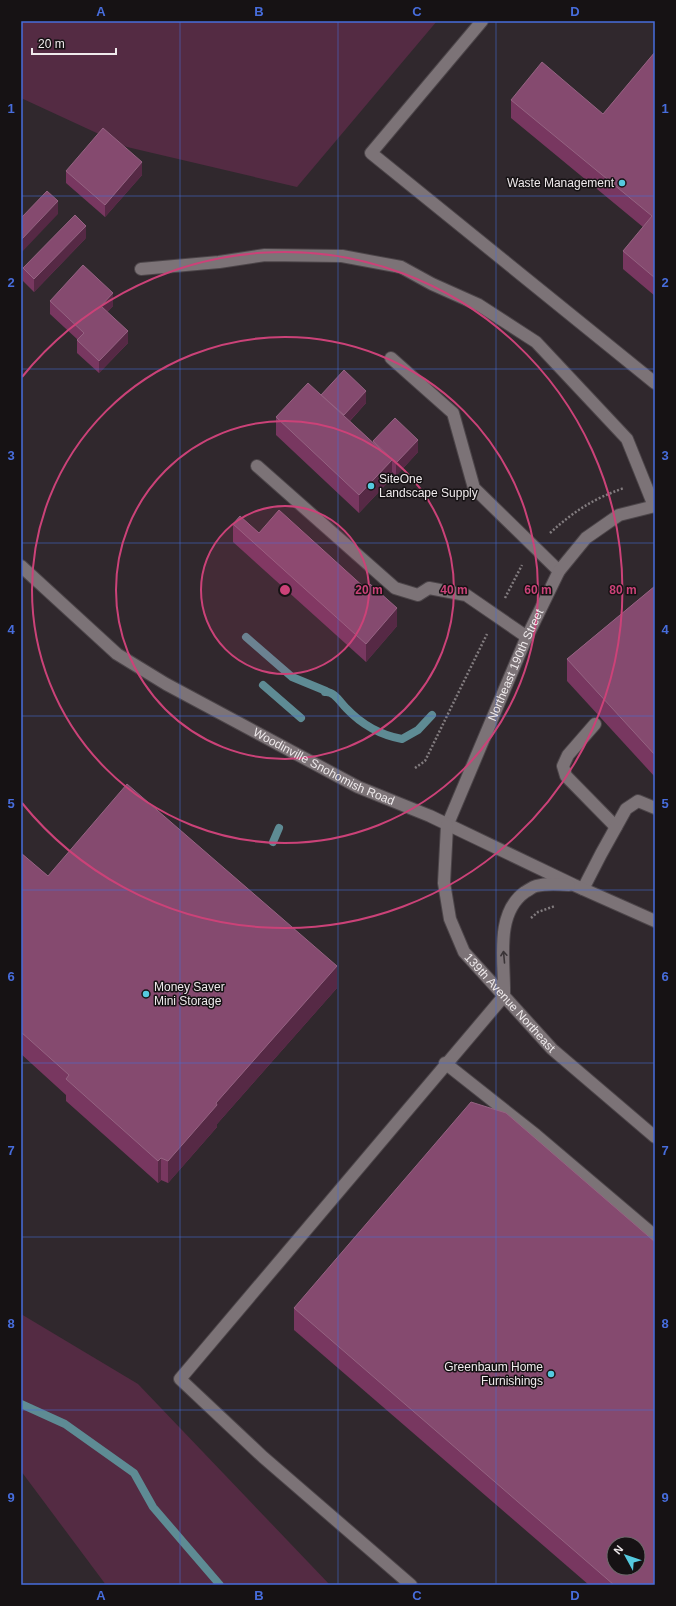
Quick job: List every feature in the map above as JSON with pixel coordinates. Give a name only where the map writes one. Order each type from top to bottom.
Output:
[{"type":"main road","points":[[482,21],[371,152],[655,383]]},
{"type":"main road","points":[[141,269],[219,262],[265,255],[342,256],[401,267],[432,284],[480,306],[536,342],[627,439],[654,506]]},
{"type":"main road","points":[[391,358],[453,413],[474,488],[558,571]]},
{"type":"main road","points":[[257,466],[395,588],[418,595],[429,588],[466,595],[527,637]]},
{"type":"main road","name":"Northeast 190th Street","points":[[447,826],[527,637],[558,571],[586,538],[619,515],[654,506]]},
{"type":"main road","name":"Woodinville Snohomish Road","points":[[21,566],[117,654],[166,684],[358,787],[430,816],[447,826],[655,921]]},
{"type":"main road","points":[[595,724],[568,755],[564,766],[566,776],[616,827]]},
{"type":"main road","points":[[411,1585],[263,1457],[180,1379],[504,996],[505,969],[503,945],[509,911],[520,896],[534,886],[578,887],[626,809],[638,801],[655,808]]},
{"type":"main road","name":"139th Avenue Northeast","points":[[447,826],[444,883],[450,919],[464,952],[552,1049],[655,1137]]},
{"type":"main road","points":[[446,1063],[536,1135],[655,1236]]},
{"type":"path","points":[[528,921],[538,912],[555,906]]},
{"type":"shaded area","points":[[21,21],[437,21],[297,187],[127,147],[21,98]]},
{"type":"shaded area","points":[[21,1314],[138,1384],[330,1585],[106,1585],[21,1471]]},
{"type":"building","name":"Waste Management","points":[[655,52],[655,278],[623,251],[652,216],[511,100],[542,62],[603,114]]},
{"type":"building","points":[[103,128],[142,162],[105,205],[66,171]]},
{"type":"building","points":[[47,191],[58,201],[21,240],[21,218]]},
{"type":"building","points":[[75,215],[86,226],[34,279],[23,268]]},
{"type":"building","points":[[83,265],[113,293],[101,306],[128,331],[99,361],[77,340],[84,333],[50,301]]},
{"type":"building","points":[[344,370],[366,391],[344,415],[321,395]]},
{"type":"building","points":[[308,383],[392,460],[359,495],[276,417]]},
{"type":"building","points":[[395,418],[418,440],[396,463],[373,441]]},
{"type":"building","points":[[279,510],[366,589],[370,584],[397,608],[366,644],[233,524],[240,516],[259,533]]},
{"type":"building","points":[[655,586],[655,755],[567,659]]},
{"type":"building","points":[[127,784],[337,966],[216,1103],[217,1105],[168,1161],[161,1158],[158,1161],[66,1079],[69,1075],[21,1032],[21,853],[48,876]]},
{"type":"building","points":[[471,1102],[506,1113],[655,1242],[655,1585],[614,1585],[294,1308]]},
{"type":"waterway","points":[[246,637],[292,677],[326,691]]},
{"type":"waterway","points":[[263,685],[301,718]]},
{"type":"waterway","points":[[325,692],[334,695],[352,714],[365,724],[386,735],[402,739],[418,730],[432,715]]},
{"type":"waterway","points":[[273,842],[279,828]]},
{"type":"waterway","points":[[21,1404],[65,1424],[134,1473],[153,1507],[220,1585]]},
{"type":"place","name":"Waste Management","points":[[622,183]]},
{"type":"place","name":"SiteOne Landscape Supply","points":[[371,486]]},
{"type":"place","name":"Money Saver Mini Storage","points":[[146,994]]},
{"type":"place","name":"Greenbaum Home Furnishings","points":[[551,1374]]}]
